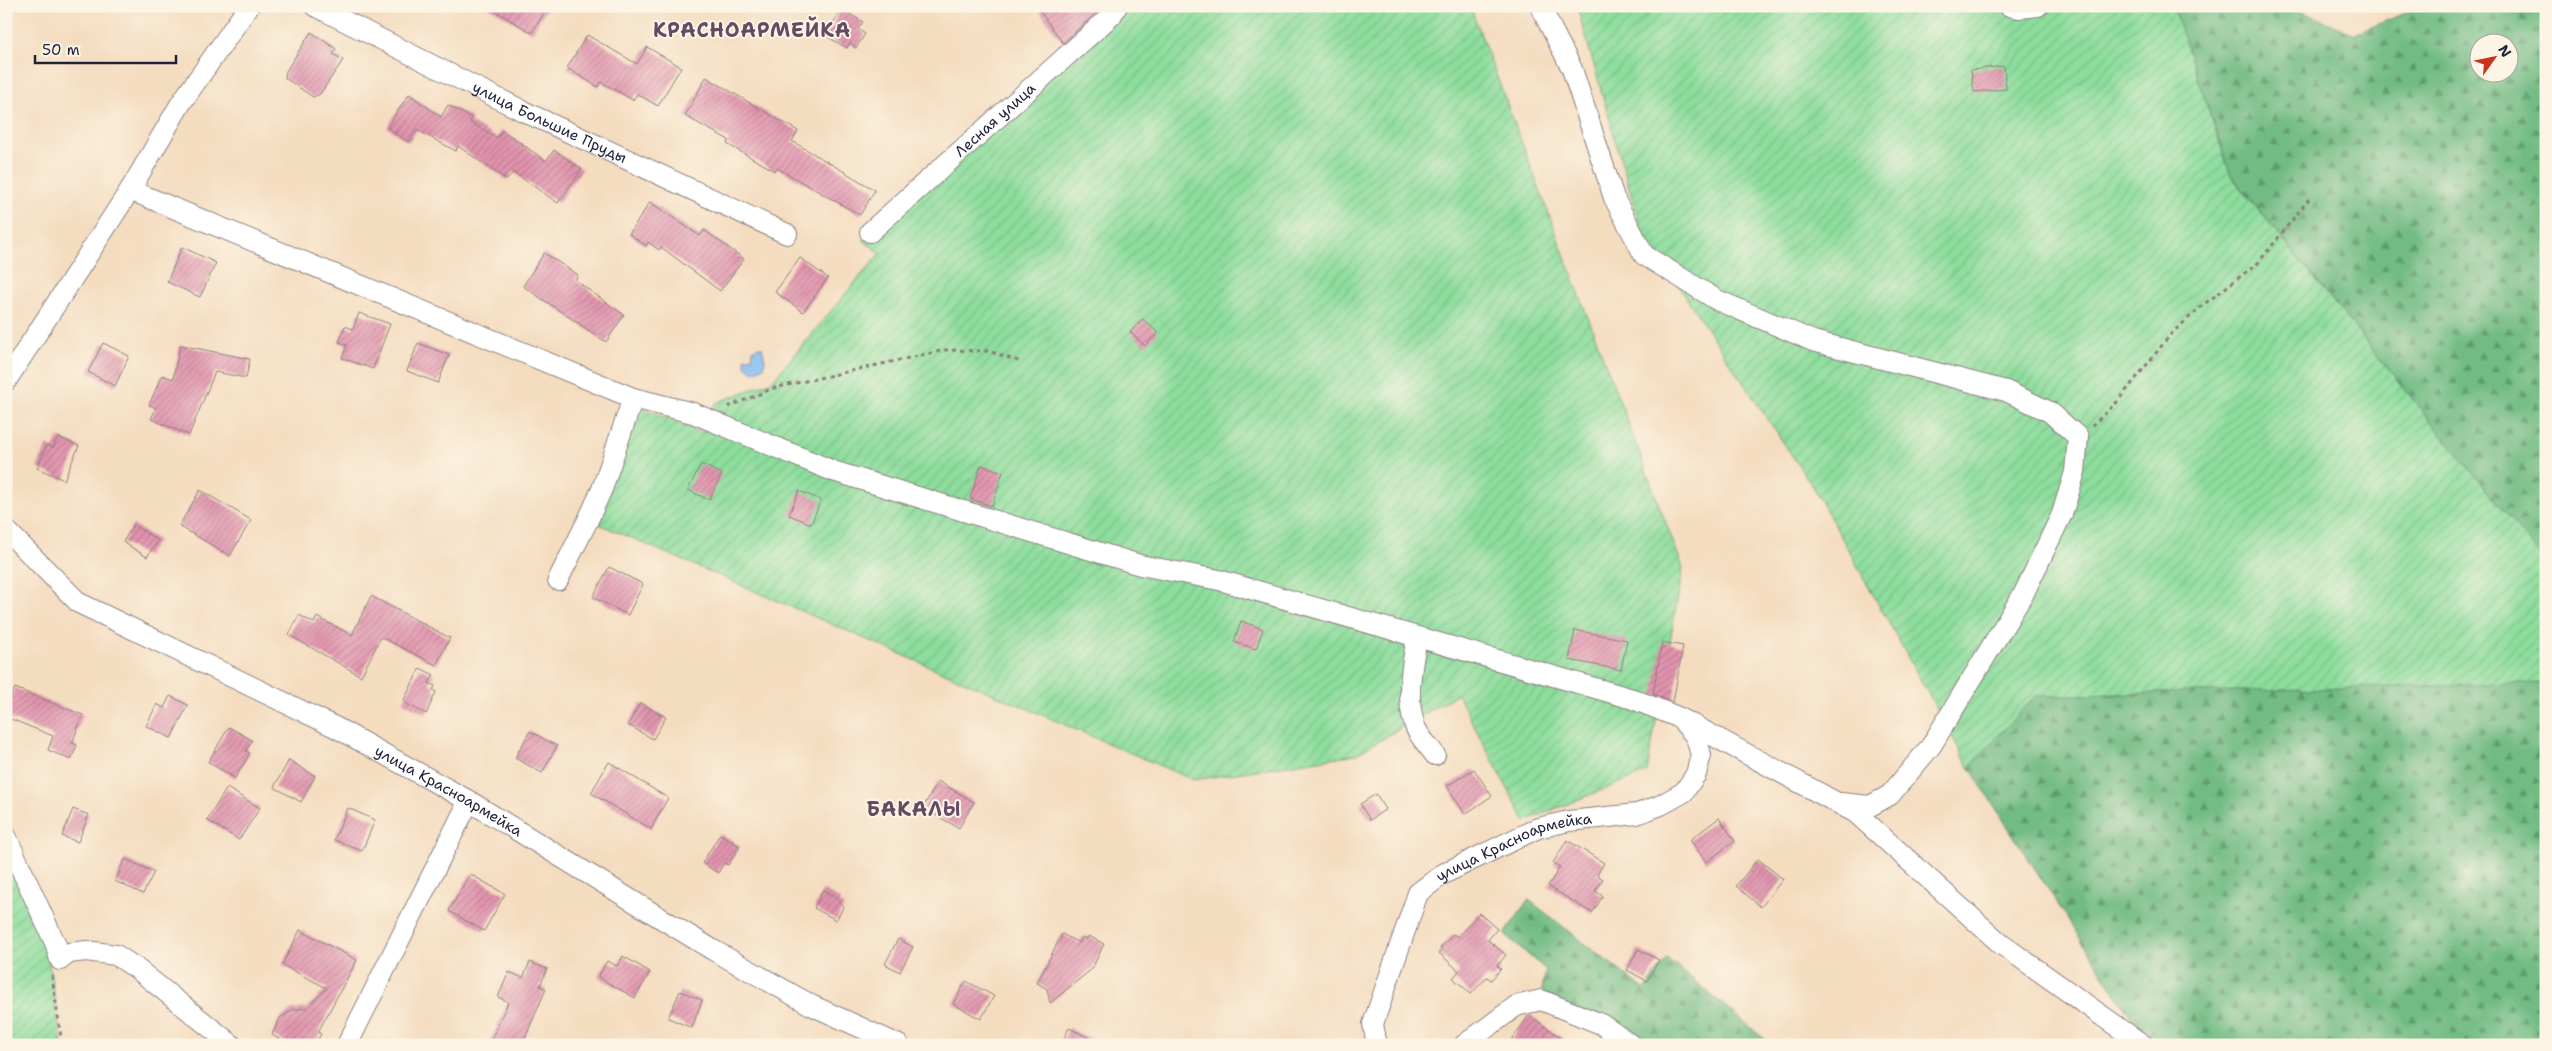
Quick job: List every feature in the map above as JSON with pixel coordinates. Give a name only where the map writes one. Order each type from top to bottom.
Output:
[{"type":"street","points":[[6,381],[130,190],[181,103],[249,6]]},
{"type":"street","name":"улица Большие Пруды","points":[[315,6],[523,110],[787,234]]},
{"type":"street","name":"Лесная улица","points":[[870,232],[1111,16],[1117,6]]},
{"type":"street","points":[[1540,6],[1572,69],[1614,198],[1644,255],[1717,300],[1814,341],[2006,391],[2050,412],[2078,436],[2075,472],[2062,514],[2024,593],[1931,746],[1890,796],[1870,806],[1836,803]]},
{"type":"street","points":[[2009,6],[2019,8],[2038,6]]},
{"type":"street","points":[[130,190],[633,398],[693,412],[833,471],[1140,565],[1218,580],[1634,699],[1680,718],[1856,813],[2001,944],[2143,1045]]},
{"type":"street","points":[[558,580],[602,488],[633,398]]},
{"type":"street","name":"улица Красноармейка","points":[[6,530],[79,603],[335,727],[469,801],[713,950],[811,1005],[899,1045]]},
{"type":"street","points":[[1417,637],[1410,677],[1410,706],[1415,728],[1435,755]]},
{"type":"street","name":"улица Красноармейка","points":[[1377,1045],[1373,1024],[1418,893],[1443,874],[1538,828],[1569,821],[1637,814],[1661,805],[1684,792],[1696,774],[1701,755],[1696,737],[1680,718]]},
{"type":"street","points":[[347,1045],[469,801]]},
{"type":"street","points":[[6,836],[56,945],[60,960],[69,953],[86,951],[116,955],[136,968],[232,1045]]},
{"type":"street","points":[[1464,1045],[1516,1006],[1542,1000],[1600,1024],[1632,1045]]},
{"type":"path","points":[[2078,436],[2118,402],[2171,334],[2203,305],[2258,262],[2309,198]]},
{"type":"path","points":[[693,412],[721,410],[774,388],[945,350],[988,351],[1021,362]]},
{"type":"path","points":[[60,960],[51,978],[62,1045]]},
{"type":"green space","points":[[1130,6],[1470,6],[1683,568],[1647,772],[1525,821],[1457,694],[1357,754],[1193,780],[594,522],[638,406],[702,433],[716,403],[772,381],[880,253],[863,240]]},
{"type":"green space","points":[[1577,6],[2173,6],[2231,176],[2546,563],[2546,683],[2035,696],[1969,767],[1815,490],[1641,230]]},
{"type":"green space","points":[[2173,6],[2289,6],[2355,34],[2421,6],[2546,6],[2546,563],[2231,175]]},
{"type":"green space","points":[[2546,683],[2546,1045],[2149,1045],[1969,767],[2035,696]]},
{"type":"green space","points":[[6,852],[46,943],[62,1045],[6,1045]]},
{"type":"green space","points":[[1529,900],[1645,990],[1667,958],[1772,1045],[1626,1045],[1540,998],[1546,970],[1504,934]]},
{"type":"water","points":[[762,347],[765,360],[764,367],[754,372],[745,366],[745,358],[752,357],[753,350]]},
{"type":"building","points":[[487,6],[548,6],[532,33]]},
{"type":"building","points":[[1036,6],[1093,6],[1097,12],[1063,43]]},
{"type":"building","points":[[842,9],[863,22],[858,29],[865,34],[856,48],[850,43],[847,48],[826,36]]},
{"type":"building","points":[[311,32],[336,49],[333,54],[343,60],[320,94],[313,97],[285,78],[286,71]]},
{"type":"building","points":[[587,35],[637,64],[647,47],[681,67],[658,106],[637,94],[633,100],[601,82],[598,87],[567,68]]},
{"type":"building","points":[[2004,66],[2006,89],[1974,92],[1971,70]]},
{"type":"building","points":[[706,77],[798,131],[792,141],[875,190],[860,215],[777,168],[775,171],[727,144],[729,140],[685,116]]},
{"type":"building","points":[[409,94],[441,117],[448,105],[472,118],[470,122],[497,138],[502,130],[546,161],[554,150],[582,169],[558,203],[513,172],[507,180],[458,146],[456,151],[417,130],[408,142],[387,127]]},
{"type":"building","points":[[650,202],[700,236],[704,230],[744,259],[720,291],[661,247],[659,250],[648,242],[646,246],[629,234]]},
{"type":"building","points":[[182,247],[216,263],[200,297],[167,282]]},
{"type":"building","points":[[544,253],[578,275],[575,280],[624,315],[606,342],[523,286]]},
{"type":"building","points":[[800,258],[828,278],[803,312],[775,292]]},
{"type":"building","points":[[359,313],[390,324],[373,369],[342,358],[347,345],[339,342],[345,326],[353,329]]},
{"type":"building","points":[[1143,319],[1158,333],[1145,346],[1130,332]]},
{"type":"building","points":[[103,343],[129,356],[115,386],[88,372]]},
{"type":"building","points":[[418,343],[449,355],[438,383],[407,371]]},
{"type":"building","points":[[180,345],[250,359],[246,378],[215,372],[189,435],[151,419],[156,408],[149,405],[162,375],[173,379]]},
{"type":"building","points":[[58,437],[79,446],[64,480],[37,468],[47,445],[53,448]]},
{"type":"building","points":[[701,464],[722,474],[709,500],[688,490]]},
{"type":"building","points":[[981,465],[1003,472],[992,506],[970,499]]},
{"type":"building","points":[[200,490],[251,520],[230,556],[179,526]]},
{"type":"building","points":[[799,491],[821,500],[811,524],[789,515]]},
{"type":"building","points":[[133,525],[158,540],[147,557],[123,542]]},
{"type":"building","points":[[609,567],[643,584],[628,615],[593,597]]},
{"type":"building","points":[[371,596],[450,638],[436,665],[381,637],[361,676],[289,635],[299,615],[314,623],[317,617],[352,635]]},
{"type":"building","points":[[1241,621],[1263,629],[1256,649],[1234,642]]},
{"type":"building","points":[[1575,630],[1627,640],[1621,670],[1569,660]]},
{"type":"building","points":[[1662,642],[1683,646],[1673,702],[1653,694]]},
{"type":"building","points":[[420,668],[434,675],[429,683],[435,686],[433,690],[436,692],[426,714],[403,702]]},
{"type":"building","points":[[15,688],[83,715],[72,743],[77,745],[71,760],[48,750],[53,736],[6,717],[6,696],[10,698]]},
{"type":"building","points":[[170,696],[188,705],[171,738],[146,726],[157,704],[164,708]]},
{"type":"building","points":[[640,703],[666,717],[653,739],[628,725]]},
{"type":"building","points":[[229,727],[252,740],[246,751],[250,753],[235,778],[208,762]]},
{"type":"building","points":[[530,731],[557,746],[542,773],[515,758]]},
{"type":"building","points":[[289,760],[315,776],[301,802],[274,787]]},
{"type":"building","points":[[609,762],[668,798],[651,829],[591,793]]},
{"type":"building","points":[[1474,769],[1492,796],[1465,814],[1447,786]]},
{"type":"building","points":[[938,781],[974,802],[959,828],[923,808]]},
{"type":"building","points":[[227,788],[260,808],[239,840],[207,820]]},
{"type":"building","points":[[1376,794],[1386,809],[1370,820],[1360,804]]},
{"type":"building","points":[[348,808],[375,820],[362,851],[334,840]]},
{"type":"building","points":[[73,809],[89,815],[78,842],[62,836]]},
{"type":"building","points":[[1719,818],[1735,841],[1706,862],[1690,840]]},
{"type":"building","points":[[720,834],[740,846],[728,865],[724,863],[718,873],[702,863]]},
{"type":"building","points":[[1567,840],[1604,863],[1597,875],[1603,879],[1595,891],[1603,896],[1592,913],[1548,886],[1560,867],[1553,863]]},
{"type":"building","points":[[125,859],[154,872],[143,894],[115,881]]},
{"type":"building","points":[[1758,859],[1783,879],[1761,907],[1736,886]]},
{"type":"building","points":[[470,874],[505,894],[484,931],[449,911]]},
{"type":"building","points":[[823,890],[840,900],[839,903],[844,906],[836,920],[814,908]]},
{"type":"building","points":[[1479,913],[1497,929],[1488,940],[1506,955],[1497,966],[1501,969],[1491,980],[1487,977],[1471,994],[1453,978],[1459,971],[1439,953],[1442,950],[1440,948],[1453,934],[1458,937]]},
{"type":"building","points":[[300,930],[357,960],[318,1032],[321,1034],[315,1045],[290,1045],[272,1035],[280,1018],[292,1010],[306,1008],[327,988],[282,965]]},
{"type":"building","points":[[1062,934],[1079,943],[1082,937],[1087,939],[1089,936],[1104,944],[1092,969],[1050,1003],[1047,989],[1037,983]]},
{"type":"building","points":[[898,939],[913,947],[900,972],[885,964]]},
{"type":"building","points":[[1638,949],[1659,960],[1647,981],[1627,970]]},
{"type":"building","points":[[623,956],[650,972],[635,998],[598,977],[607,961],[617,966]]},
{"type":"building","points":[[530,962],[547,969],[540,986],[546,989],[522,1045],[489,1045],[508,1002],[498,997],[509,972],[523,978]]},
{"type":"building","points":[[966,981],[994,996],[981,1019],[953,1004]]},
{"type":"building","points":[[680,991],[702,1000],[692,1028],[668,1018]]},
{"type":"building","points":[[1529,1015],[1571,1045],[1508,1045]]},
{"type":"building","points":[[1069,1028],[1104,1045],[1061,1045]]},
{"type":"district","name":"КРАСНОАРМЕЙКА","points":[[752,30]]},
{"type":"district","name":"БАКАЛЫ","points":[[914,809]]}]
